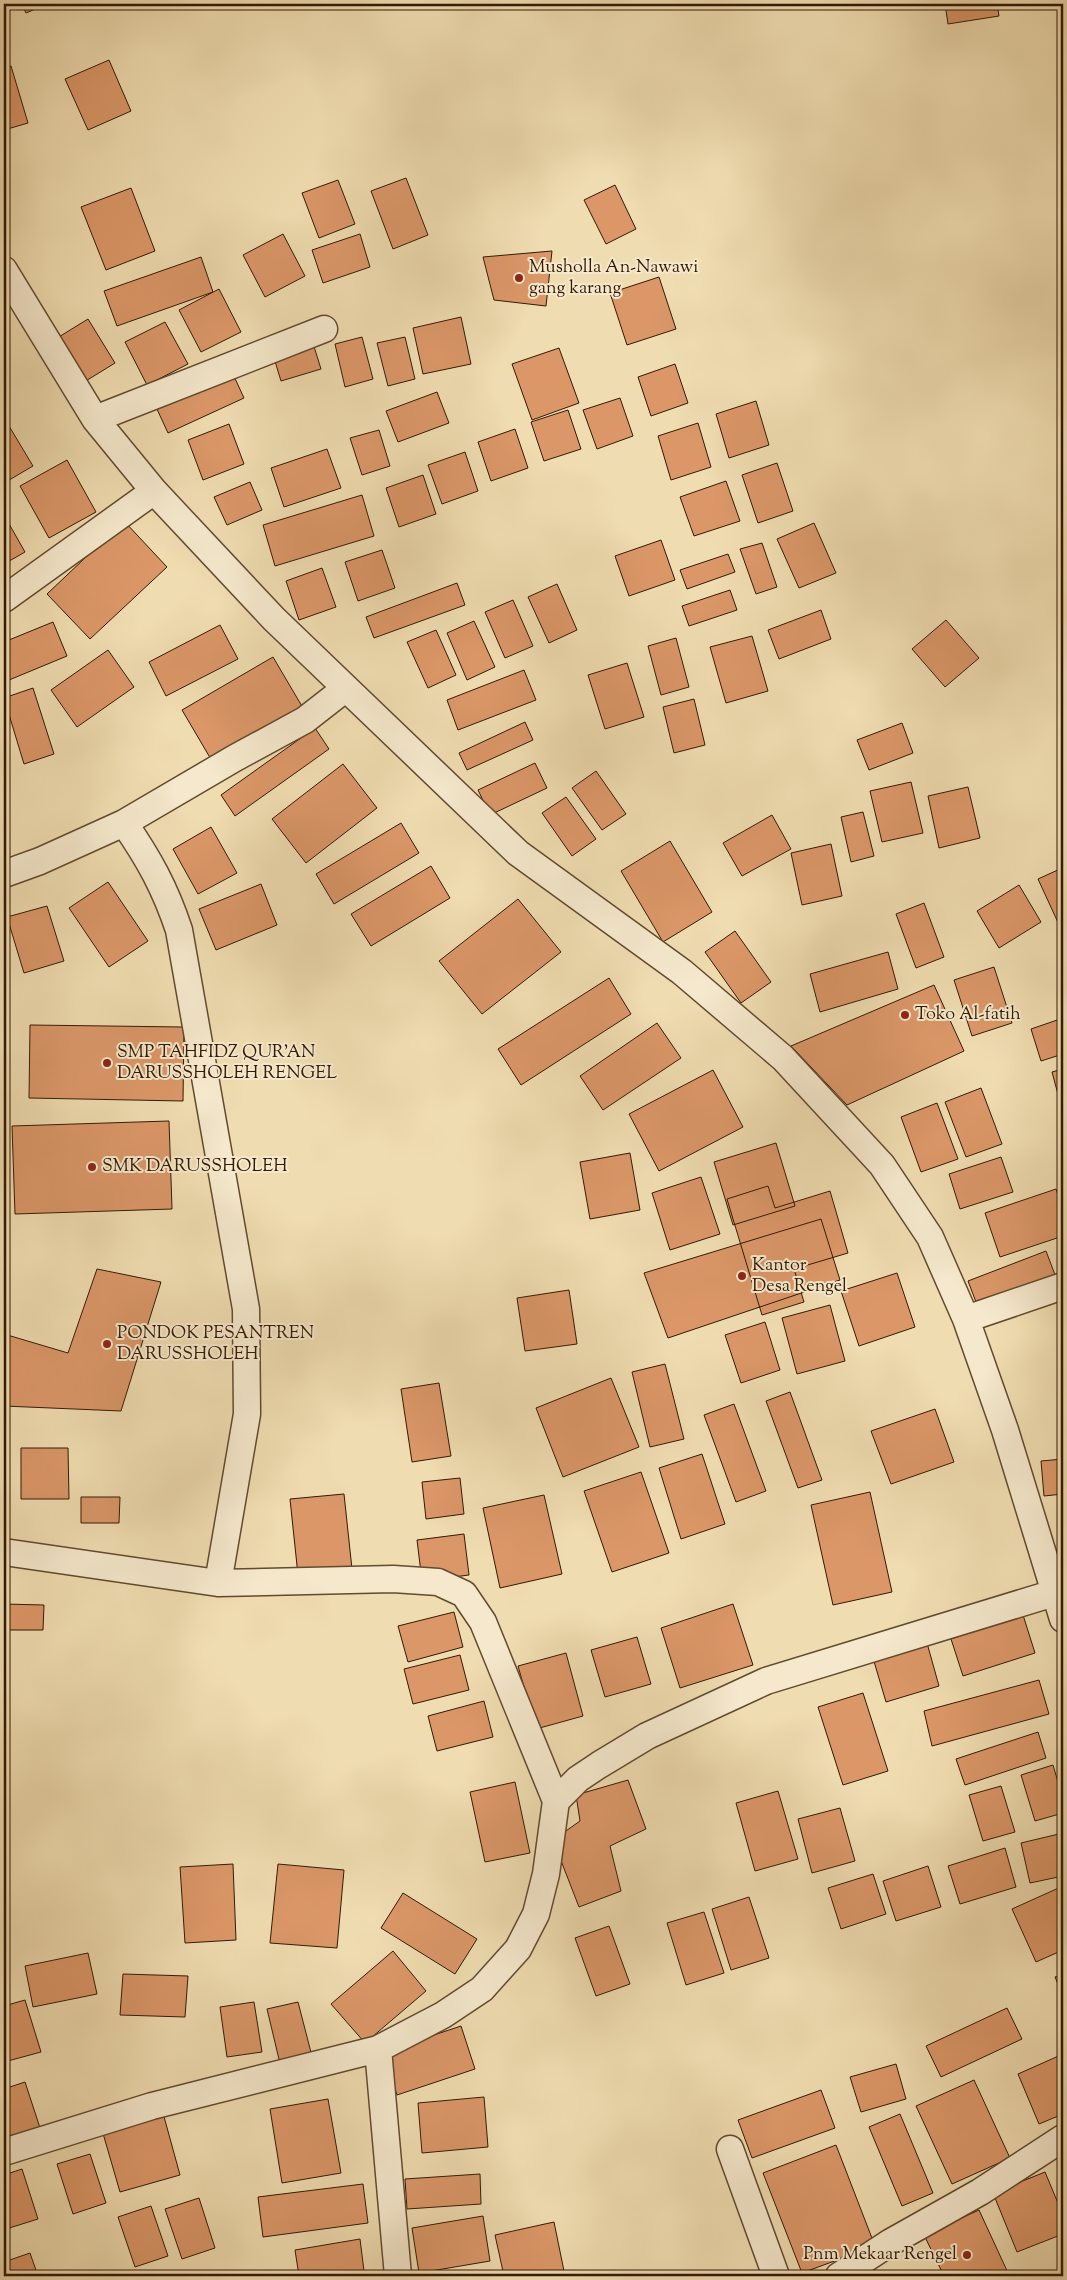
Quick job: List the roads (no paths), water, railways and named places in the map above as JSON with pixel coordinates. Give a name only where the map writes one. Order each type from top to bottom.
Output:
[{"type":"street","points":[[4,270],[95,419],[154,491],[274,620],[518,854],[682,972],[783,1058],[882,1165],[930,1237],[966,1319],[1005,1430],[1063,1619]]},
{"type":"street","points":[[95,419],[324,329]]},
{"type":"street","points":[[4,599],[154,491]]},
{"type":"street","points":[[4,874],[40,861],[124,823],[235,758],[305,720],[346,688]]},
{"type":"street","points":[[124,823],[152,863],[168,896],[179,930],[246,1309],[247,1414],[218,1583]]},
{"type":"street","points":[[966,1319],[1063,1286]]},
{"type":"street","points":[[4,1552],[218,1583],[393,1579],[438,1582],[464,1594],[483,1622],[556,1801],[546,1874],[536,1914],[518,1949],[482,1989],[443,2015],[378,2049],[152,2106],[4,2152]]},
{"type":"street","points":[[556,1801],[578,1779],[647,1736],[766,1681],[1054,1593]]},
{"type":"street","points":[[378,2049],[398,2276]]},
{"type":"street","points":[[839,2276],[891,2242],[980,2192],[1063,2138]]},
{"type":"street","points":[[730,2149],[776,2276]]},
{"type":"place","name":"Musholla An-Nawawi gang karang","points":[[519,278]]},
{"type":"place","name":"Toko Al-fatih","points":[[905,1015]]},
{"type":"place","name":"SMP TAHFIDZ QUR'AN DARUSSHOLEH RENGEL","points":[[107,1063]]},
{"type":"place","name":"SMK DARUSSHOLEH","points":[[92,1167]]},
{"type":"place","name":"Kantor Desa Rengel","points":[[742,1276]]},
{"type":"place","name":"PONDOK PESANTREN DARUSSHOLEH","points":[[107,1344]]},
{"type":"place","name":"Pnm Mekaar Rengel","points":[[967,2255]]}]
